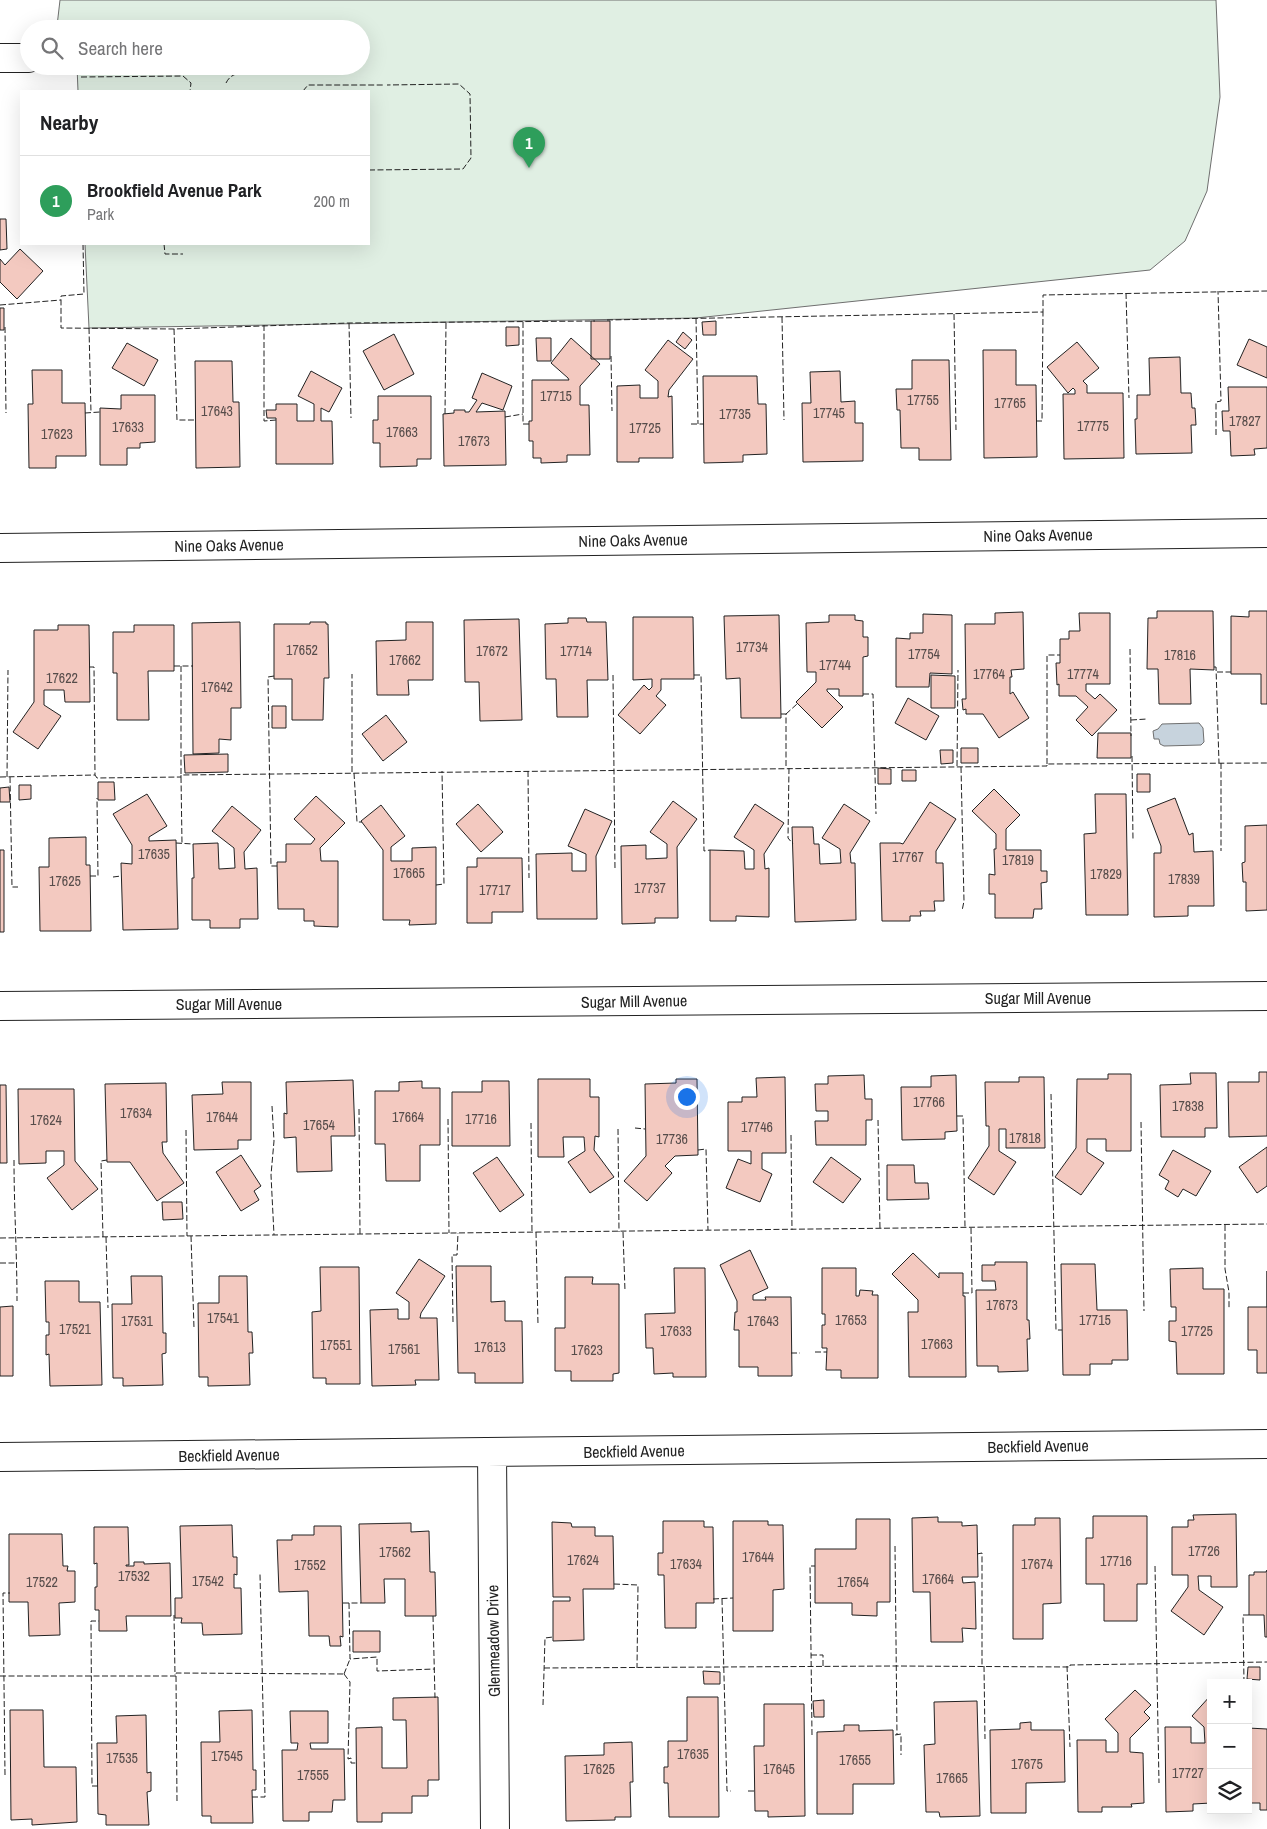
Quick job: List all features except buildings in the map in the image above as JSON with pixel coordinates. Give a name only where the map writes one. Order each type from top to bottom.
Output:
[{"type":"street","points":[[0,58],[20,58]]},
{"type":"street","name":"Nine Oaks Avenue","points":[[0,548],[1267,533]]},
{"type":"street","name":"Sugar Mill Avenue","points":[[0,1006],[1267,996]]},
{"type":"street","name":"Beckfield Avenue","points":[[0,1457],[1267,1444]]},
{"type":"street","name":"Glenmeadow Drive","points":[[492,1452],[495,1829]]},
{"type":"green space","points":[[60,0],[1216,0],[1220,97],[1207,191],[1185,241],[1150,270],[696,318],[89,328],[85,245],[370,245],[370,90],[78,90],[77,75],[370,75],[370,20],[58,20]]},
{"type":"shaded area","points":[[1199,723],[1203,728],[1204,742],[1201,745],[1164,746],[1160,744],[1159,739],[1154,739],[1153,731],[1162,724]]},
{"type":"fence","points":[[226,83],[231,76],[235,75]]},
{"type":"fence","points":[[81,77],[183,76],[191,83],[190,90]]},
{"type":"fence","points":[[370,170],[463,169],[471,158],[470,94],[459,84],[387,85]]},
{"type":"fence","points":[[304,90],[308,85],[383,85]]},
{"type":"fence","points":[[83,245],[84,294],[61,296],[61,328],[174,329],[349,323],[595,321]]},
{"type":"fence","points":[[164,245],[165,254],[183,254]]},
{"type":"fence","points":[[1216,435],[1216,402],[1221,401],[1218,291]]},
{"type":"fence","points":[[607,320],[1043,312],[1043,295],[1267,291]]},
{"type":"fence","points":[[1126,293],[1129,398]]},
{"type":"fence","points":[[0,305],[61,300]]},
{"type":"fence","points":[[1036,421],[1042,421],[1043,312]]},
{"type":"fence","points":[[954,314],[956,430]]},
{"type":"fence","points":[[782,317],[784,420]]},
{"type":"fence","points":[[696,318],[698,424]]},
{"type":"fence","points":[[523,322],[523,424],[529,424]]},
{"type":"fence","points":[[349,323],[351,418]]},
{"type":"fence","points":[[445,414],[446,323]]},
{"type":"fence","points":[[264,325],[264,421],[276,420]]},
{"type":"fence","points":[[5,327],[6,413]]},
{"type":"fence","points":[[89,328],[91,413]]},
{"type":"fence","points":[[174,329],[177,420],[195,420]]},
{"type":"fence","points":[[611,356],[612,411]]},
{"type":"fence","points":[[85,413],[100,412]]},
{"type":"fence","points":[[505,417],[523,414]]},
{"type":"fence","points":[[691,424],[704,424]]},
{"type":"fence","points":[[1130,649],[1131,736]]},
{"type":"fence","points":[[1047,764],[1047,655],[1060,655]]},
{"type":"fence","points":[[174,666],[193,666]]},
{"type":"fence","points":[[181,666],[181,775]]},
{"type":"fence","points":[[89,667],[94,667],[95,775]]},
{"type":"fence","points":[[1214,667],[1216,667],[1219,763]]},
{"type":"fence","points":[[7,777],[8,670]]},
{"type":"fence","points":[[957,766],[958,670]]},
{"type":"fence","points":[[1217,672],[1231,672]]},
{"type":"fence","points":[[352,674],[352,772]]},
{"type":"fence","points":[[613,675],[615,870]]},
{"type":"fence","points":[[694,675],[701,675],[704,851],[710,850]]},
{"type":"fence","points":[[274,676],[268,677],[271,866],[277,866]]},
{"type":"fence","points":[[863,694],[873,694],[876,814]]},
{"type":"fence","points":[[786,714],[797,704]]},
{"type":"fence","points":[[781,714],[786,714],[786,768]]},
{"type":"fence","points":[[1131,720],[1147,719]]},
{"type":"fence","points":[[1132,756],[1133,841]]},
{"type":"fence","points":[[1221,763],[1221,851]]},
{"type":"fence","points":[[0,777],[95,775],[97,778],[181,777],[181,775],[1267,763]]},
{"type":"fence","points":[[961,767],[964,901],[962,911]]},
{"type":"fence","points":[[789,768],[788,838],[793,844]]},
{"type":"fence","points":[[436,885],[444,884],[442,771]]},
{"type":"fence","points":[[528,771],[529,878]]},
{"type":"fence","points":[[354,773],[357,822],[362,822]]},
{"type":"fence","points":[[10,777],[12,887],[18,887]]},
{"type":"fence","points":[[181,777],[182,843]]},
{"type":"fence","points":[[90,876],[98,876],[97,798]]},
{"type":"fence","points":[[176,843],[193,844]]},
{"type":"fence","points":[[113,877],[121,876]]},
{"type":"fence","points":[[1051,1094],[1056,1330],[1062,1330]]},
{"type":"fence","points":[[272,1106],[274,1141],[271,1175],[274,1235]]},
{"type":"fence","points":[[359,1109],[360,1234]]},
{"type":"fence","points":[[957,1116],[963,1116],[965,1227]]},
{"type":"fence","points":[[448,1119],[449,1233]]},
{"type":"fence","points":[[878,1120],[880,1229]]},
{"type":"fence","points":[[1141,1122],[1144,1311]]},
{"type":"fence","points":[[531,1123],[532,1233]]},
{"type":"fence","points":[[635,1128],[645,1129]]},
{"type":"fence","points":[[618,1129],[619,1232]]},
{"type":"fence","points":[[186,1130],[187,1236]]},
{"type":"fence","points":[[791,1135],[792,1230]]},
{"type":"fence","points":[[698,1150],[706,1149],[708,1230]]},
{"type":"fence","points":[[14,1160],[17,1301]]},
{"type":"fence","points":[[103,1237],[101,1161],[107,1160]]},
{"type":"fence","points":[[0,1238],[1267,1224]]},
{"type":"fence","points":[[1225,1225],[1225,1269],[1229,1292],[1229,1309]]},
{"type":"fence","points":[[963,1293],[972,1293],[971,1228]]},
{"type":"fence","points":[[536,1232],[538,1325]]},
{"type":"fence","points":[[623,1232],[625,1291]]},
{"type":"fence","points":[[453,1322],[452,1255],[457,1255],[458,1233]]},
{"type":"fence","points":[[191,1236],[194,1328]]},
{"type":"fence","points":[[106,1237],[108,1308]]},
{"type":"fence","points":[[0,1263],[17,1263]]},
{"type":"fence","points":[[815,1352],[827,1352]]},
{"type":"fence","points":[[791,1353],[800,1353]]},
{"type":"fence","points":[[895,1546],[897,1735]]},
{"type":"fence","points":[[977,1554],[982,1553],[982,1666]]},
{"type":"fence","points":[[812,1735],[810,1566],[815,1566]]},
{"type":"fence","points":[[1155,1566],[1159,1783]]},
{"type":"fence","points":[[252,1797],[265,1797],[260,1574]]},
{"type":"fence","points":[[614,1584],[638,1585],[637,1668]]},
{"type":"fence","points":[[5,1775],[3,1593],[10,1593]]},
{"type":"fence","points":[[713,1599],[733,1598]]},
{"type":"fence","points":[[722,1599],[727,1791],[731,1791]]},
{"type":"fence","points":[[343,1603],[361,1603]]},
{"type":"fence","points":[[349,1603],[350,1659],[377,1657],[377,1671],[435,1669]]},
{"type":"fence","points":[[174,1615],[175,1675]]},
{"type":"fence","points":[[1244,1679],[1243,1615],[1249,1615]]},
{"type":"fence","points":[[433,1616],[435,1698]]},
{"type":"fence","points":[[98,1786],[92,1786],[91,1621],[99,1621]]},
{"type":"fence","points":[[543,1705],[545,1638],[553,1637]]},
{"type":"fence","points":[[811,1655],[823,1655],[823,1666]]},
{"type":"fence","points":[[344,1674],[350,1659]]},
{"type":"fence","points":[[544,1668],[1070,1667],[1070,1665],[1267,1662]]},
{"type":"fence","points":[[984,1666],[985,1739]]},
{"type":"fence","points":[[1067,1666],[1070,1747]]},
{"type":"fence","points":[[0,1676],[176,1676],[176,1673],[344,1674]]},
{"type":"fence","points":[[344,1674],[350,1682],[348,1759],[351,1758],[351,1763],[357,1763]]},
{"type":"fence","points":[[176,1676],[177,1802]]},
{"type":"fence","points":[[895,1735],[901,1734],[901,1755]]},
{"type":"fence","points":[[748,1791],[755,1791]]},
{"type":"place","name":"Brookfield Avenue Park","points":[[529,168]]}]
